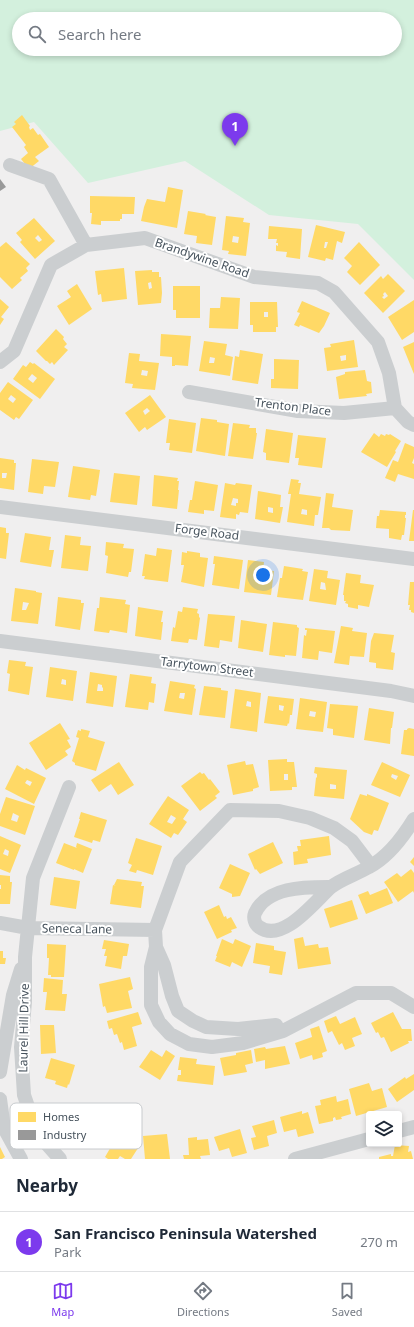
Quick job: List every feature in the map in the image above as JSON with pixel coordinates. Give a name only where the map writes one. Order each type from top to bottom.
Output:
[{"type":"street","points":[[10,165],[49,179],[86,245]]},
{"type":"street","name":"Brandywine Road","points":[[0,362],[14,351],[51,265],[86,245],[146,238],[254,276],[318,283],[334,292],[378,342],[389,373],[395,408]]},
{"type":"street","name":"Trenton Place","points":[[189,392],[298,411],[344,413],[395,408]]},
{"type":"street","points":[[395,408],[408,422],[414,425]]},
{"type":"street","name":"Forge Road","points":[[0,507],[414,560]]},
{"type":"street","name":"Tarrytown Street","points":[[0,641],[391,691],[414,696]]},
{"type":"street","name":"Laurel Hill Drive","points":[[27,1103],[24,1095],[21,1047],[26,1002],[25,957],[32,878],[69,787]]},
{"type":"street","points":[[371,866],[352,841],[334,828],[310,818],[279,811],[230,810],[180,862],[155,930],[156,947],[151,967],[151,1005],[159,1022],[170,1034],[189,1044],[212,1047],[243,1043],[282,1031],[356,993],[391,994],[414,1007]]},
{"type":"street","points":[[331,887],[295,888],[279,892],[264,901],[258,908],[254,917],[256,925],[264,930],[277,930],[291,924],[316,903],[331,887],[371,866],[389,852],[408,829],[414,819]]},
{"type":"street","name":"Seneca Lane","points":[[0,923],[28,928],[155,930]]},
{"type":"street","points":[[156,947],[164,965],[172,996],[178,1011],[193,1020],[206,1027],[238,1029],[297,1023]]},
{"type":"street","name":"Laurel Hill Drive","points":[[0,1072],[13,995],[25,957]]},
{"type":"street","points":[[0,1099],[4,1128],[10,1139]]},
{"type":"street","points":[[402,1130],[414,1127]]},
{"type":"street","points":[[301,1158],[366,1140]]},
{"type":"street","points":[[16,1149],[21,1159]]},
{"type":"street","name":"Laurel Hill Drive","points":[[51,1149],[60,1159]]},
{"type":"green space","points":[[0,0],[414,0],[414,280],[358,224],[269,215],[185,161],[88,183],[34,122],[0,131]]},
{"type":"building: Homes","points":[[22,115],[30,126],[30,130],[33,128],[38,135],[40,134],[49,147],[35,157],[39,161],[29,169],[21,159],[28,153],[24,147],[26,145],[12,127],[16,124],[14,122]]},
{"type":"building: Homes","points":[[168,187],[183,190],[177,228],[141,221],[147,199],[165,202]]},
{"type":"building: Homes","points":[[90,196],[135,197],[134,214],[122,214],[122,219],[120,219],[120,221],[101,221],[101,225],[91,224],[92,213],[90,213]]},
{"type":"building: Homes","points":[[188,211],[216,217],[212,245],[196,243],[197,236],[184,234]]},
{"type":"building: Homes","points":[[226,216],[244,218],[243,222],[250,223],[246,256],[228,254],[229,251],[222,250]],"holes":[[[233,236],[239,237],[238,243],[232,242]]]},
{"type":"building: Homes","points":[[34,218],[55,241],[35,259],[20,242],[22,240],[16,233]],"holes":[[[38,235],[42,240],[39,242],[35,238]]]},
{"type":"building: Homes","points":[[316,225],[345,232],[342,243],[337,241],[333,260],[326,258],[325,261],[308,257]],"holes":[[[325,242],[328,242],[326,248],[324,248]]]},
{"type":"building: Homes","points":[[269,226],[302,229],[300,259],[286,257],[287,252],[276,251],[276,245],[278,246],[278,243],[276,243],[277,239],[268,239]]},
{"type":"building: Homes","points":[[6,242],[30,264],[26,268],[28,271],[20,278],[22,280],[12,289],[0,277],[0,247]]},
{"type":"building: Homes","points":[[359,242],[380,265],[360,285],[347,272],[352,266],[344,258]]},
{"type":"building: Homes","points":[[124,268],[127,299],[102,302],[101,294],[98,295],[95,271]]},
{"type":"building: Homes","points":[[152,270],[152,272],[159,272],[159,277],[161,277],[161,303],[138,305],[135,271]],"holes":[[[151,282],[152,288],[149,289],[148,283]]]},
{"type":"building: Homes","points":[[388,274],[405,291],[383,313],[364,293],[381,276],[383,279]],"holes":[[[385,292],[388,296],[384,299],[382,297],[384,296],[383,294]]]},
{"type":"building: Homes","points":[[77,284],[92,309],[69,325],[57,306],[71,297],[67,291]]},
{"type":"building: Homes","points":[[173,286],[200,286],[200,318],[176,318],[176,310],[173,310]]},
{"type":"building: Homes","points":[[221,297],[240,298],[238,329],[209,328],[210,308],[220,308]]},
{"type":"building: Homes","points":[[0,299],[9,307],[1,317],[4,319],[0,325]]},
{"type":"building: Homes","points":[[414,300],[414,332],[402,340],[388,317]]},
{"type":"building: Homes","points":[[302,301],[330,313],[319,333],[300,325],[299,327],[294,325],[300,313],[297,312]]},
{"type":"building: Homes","points":[[250,302],[277,302],[278,327],[276,327],[276,332],[253,332],[253,325],[250,325]],"holes":[[[264,312],[268,312],[268,317],[264,317]]]},
{"type":"building: Homes","points":[[56,329],[64,337],[63,339],[67,344],[64,347],[68,350],[54,365],[52,362],[50,364],[46,361],[36,351]]},
{"type":"building: Homes","points":[[161,334],[191,336],[188,366],[172,366],[172,357],[160,356]]},
{"type":"building: Homes","points":[[354,340],[358,367],[327,371],[324,348],[331,347],[330,344]],"holes":[[[346,355],[346,360],[341,361],[340,356]]]},
{"type":"building: Homes","points":[[204,341],[227,344],[225,355],[233,357],[230,376],[199,371]],"holes":[[[210,357],[215,358],[214,363],[209,363]]]},
{"type":"building: Homes","points":[[414,342],[414,374],[403,347]]},
{"type":"building: Homes","points":[[240,350],[263,354],[258,384],[232,380],[235,356],[239,357]]},
{"type":"building: Homes","points":[[129,353],[140,354],[139,361],[159,363],[155,390],[132,388],[133,384],[125,383]],"holes":[[[142,370],[148,371],[147,376],[141,375]]]},
{"type":"building: Homes","points":[[274,359],[299,360],[298,389],[271,388],[271,379],[274,379]]},
{"type":"building: Homes","points":[[30,362],[33,364],[34,363],[55,379],[40,399],[13,379],[23,365],[26,367]],"holes":[[[32,374],[37,378],[33,383],[28,379]]]},
{"type":"building: Homes","points":[[365,370],[367,381],[371,382],[372,393],[366,394],[367,396],[339,399],[336,377],[345,374],[345,372]]},
{"type":"building: Homes","points":[[8,382],[33,400],[19,419],[16,417],[14,420],[0,410],[0,393]],"holes":[[[11,395],[16,399],[13,403],[8,399]]]},
{"type":"building: Homes","points":[[150,395],[166,417],[147,430],[145,427],[139,432],[125,413]],"holes":[[[147,408],[150,411],[145,415],[143,411]]]},
{"type":"building: Homes","points":[[201,418],[217,420],[217,422],[229,424],[225,456],[196,451]]},
{"type":"building: Homes","points":[[169,419],[196,423],[192,453],[169,450],[170,443],[166,443]]},
{"type":"building: Homes","points":[[233,423],[250,425],[249,428],[256,428],[257,433],[253,459],[228,456]]},
{"type":"building: Homes","points":[[266,429],[293,433],[289,463],[266,460],[266,453],[263,452]]},
{"type":"building: Homes","points":[[374,433],[379,437],[381,434],[385,436],[386,434],[390,434],[401,441],[387,467],[361,452]]},
{"type":"building: Homes","points":[[298,435],[326,438],[322,468],[298,465],[299,458],[295,458]]},
{"type":"building: Homes","points":[[405,443],[414,447],[414,458],[412,463],[414,464],[414,479],[398,474],[395,482],[385,478],[393,460],[398,462]]},
{"type":"building: Homes","points":[[0,458],[14,460],[14,463],[16,463],[14,490],[0,488]],"holes":[[[2,473],[7,473],[6,478],[2,478]]]},
{"type":"building: Homes","points":[[32,459],[59,462],[55,487],[44,486],[43,494],[28,492]]},
{"type":"building: Homes","points":[[73,466],[100,470],[96,496],[91,495],[90,500],[68,497]]},
{"type":"building: Homes","points":[[114,473],[140,476],[137,505],[110,502]]},
{"type":"building: Homes","points":[[154,475],[178,478],[177,481],[179,481],[179,490],[177,509],[152,506]]},
{"type":"building: Homes","points":[[291,479],[299,480],[298,483],[301,483],[299,494],[321,497],[318,515],[315,515],[314,526],[287,522],[291,494],[288,494]],"holes":[[[302,509],[307,510],[307,515],[301,514]]]},
{"type":"building: Homes","points":[[195,481],[218,485],[214,511],[204,510],[204,514],[188,512],[190,500],[192,500]]},
{"type":"building: Homes","points":[[225,483],[235,485],[236,483],[252,485],[248,513],[240,512],[239,515],[236,514],[236,519],[220,517]],"holes":[[[233,498],[238,499],[236,506],[231,505]]]},
{"type":"building: Homes","points":[[258,491],[281,495],[280,507],[283,507],[280,523],[255,519]],"holes":[[[268,507],[273,508],[273,513],[268,512]]]},
{"type":"building: Homes","points":[[326,493],[334,494],[332,507],[353,510],[350,531],[322,528]]},
{"type":"building: Homes","points":[[380,510],[406,512],[404,535],[402,535],[401,540],[389,538],[389,529],[376,528],[377,516],[379,516]]},
{"type":"building: Homes","points":[[413,510],[414,541],[409,541]]},
{"type":"building: Homes","points":[[0,527],[6,528],[6,533],[9,533],[6,559],[0,558]]},
{"type":"building: Homes","points":[[25,533],[51,537],[49,550],[54,550],[51,567],[20,562]]},
{"type":"building: Homes","points":[[65,535],[81,537],[80,545],[91,546],[88,571],[61,568]]},
{"type":"building: Homes","points":[[106,542],[124,544],[123,548],[134,549],[131,572],[129,572],[128,577],[106,573],[108,556],[105,555]]},
{"type":"building: Homes","points":[[157,548],[172,550],[168,582],[144,579],[145,576],[142,576],[145,554],[156,556]]},
{"type":"building: Homes","points":[[187,551],[200,553],[200,557],[208,558],[204,587],[181,582],[184,565],[181,565],[182,552],[187,553]]},
{"type":"building: Homes","points":[[214,556],[243,560],[239,589],[212,585],[215,564],[213,564]]},
{"type":"building: Homes","points":[[248,560],[264,562],[263,570],[274,571],[271,595],[244,592]]},
{"type":"building: Homes","points":[[284,566],[303,569],[302,571],[308,572],[303,600],[277,597],[280,578],[282,578]]},
{"type":"building: Homes","points":[[314,569],[328,571],[327,578],[340,580],[336,605],[309,601]],"holes":[[[321,582],[325,583],[326,590],[320,589]]]},
{"type":"building: Homes","points":[[346,573],[361,575],[360,583],[374,585],[369,607],[358,605],[358,609],[348,607],[348,604],[345,603],[346,601],[344,601],[343,595]]},
{"type":"building: Homes","points":[[410,582],[414,582],[414,613],[409,610],[410,605],[408,605]]},
{"type":"building: Homes","points":[[15,588],[42,593],[38,624],[11,621]],"holes":[[[23,602],[29,603],[26,610],[22,610]]]},
{"type":"building: Homes","points":[[58,597],[81,600],[81,603],[84,603],[80,630],[55,626]]},
{"type":"building: Homes","points":[[100,597],[126,600],[125,604],[130,605],[127,633],[110,630],[109,633],[94,631]]},
{"type":"building: Homes","points":[[138,607],[163,611],[161,622],[163,622],[161,640],[135,636]]},
{"type":"building: Homes","points":[[183,607],[198,609],[197,613],[199,614],[200,618],[197,640],[189,639],[188,643],[171,641],[173,627],[175,628],[178,611],[182,612]]},
{"type":"building: Homes","points":[[208,614],[235,616],[232,642],[220,640],[219,648],[204,646]]},
{"type":"building: Homes","points":[[241,620],[267,624],[263,652],[238,648]]},
{"type":"building: Homes","points":[[273,622],[297,625],[299,628],[296,656],[285,655],[285,657],[269,655]]},
{"type":"building: Homes","points":[[341,626],[353,628],[352,631],[367,633],[364,657],[350,656],[349,665],[334,663]]},
{"type":"building: Homes","points":[[305,628],[335,631],[332,653],[319,651],[318,660],[302,658],[304,635],[306,636],[307,630],[305,630]]},
{"type":"building: Homes","points":[[374,633],[394,635],[391,652],[395,653],[393,670],[376,668],[376,663],[369,662],[371,641]]},
{"type":"building: Homes","points":[[9,660],[26,662],[25,666],[33,667],[29,695],[8,691],[10,674],[7,673]]},
{"type":"building: Homes","points":[[50,667],[77,671],[73,701],[46,697]],"holes":[[[62,679],[66,680],[66,685],[61,684]]]},
{"type":"building: Homes","points":[[90,672],[117,676],[113,707],[86,703]],"holes":[[[98,684],[102,685],[103,691],[97,691]]]},
{"type":"building: Homes","points":[[130,674],[152,677],[151,683],[156,684],[154,703],[149,702],[148,710],[125,707]]},
{"type":"building: Homes","points":[[170,681],[195,685],[194,688],[196,689],[192,715],[164,711]],"holes":[[[180,693],[185,693],[184,699],[179,698]]]},
{"type":"building: Homes","points":[[204,686],[221,688],[221,690],[228,691],[225,718],[199,715]]},
{"type":"building: Homes","points":[[235,689],[261,693],[257,732],[230,728]],"holes":[[[247,701],[251,702],[251,707],[246,706]]]},
{"type":"building: Homes","points":[[268,696],[294,699],[292,715],[290,715],[289,724],[288,723],[287,726],[264,723]],"holes":[[[279,705],[284,706],[283,711],[279,710]]]},
{"type":"building: Homes","points":[[300,698],[327,702],[323,732],[296,729]],"holes":[[[310,711],[316,712],[315,717],[309,716]]]},
{"type":"building: Homes","points":[[330,704],[358,706],[354,738],[333,735],[333,729],[327,728]]},
{"type":"building: Homes","points":[[369,708],[394,712],[390,744],[364,740]]},
{"type":"building: Homes","points":[[60,723],[70,739],[67,740],[71,747],[65,751],[68,755],[46,770],[29,743]]},
{"type":"building: Homes","points":[[409,728],[414,729],[414,756],[401,754],[404,730]]},
{"type":"building: Homes","points":[[81,729],[90,731],[88,737],[105,742],[96,771],[75,765],[72,761],[79,738],[76,737],[78,730],[81,731]]},
{"type":"building: Homes","points":[[287,759],[287,762],[294,762],[297,787],[292,787],[292,790],[270,791],[268,760]],"holes":[[[284,774],[288,774],[288,780],[284,780]]]},
{"type":"building: Homes","points":[[245,761],[246,765],[253,764],[259,787],[253,789],[253,791],[233,795],[227,765]]},
{"type":"building: Homes","points":[[119,762],[134,785],[118,795],[111,784],[99,792],[91,780]]},
{"type":"building: Homes","points":[[382,762],[410,775],[400,797],[371,785]],"holes":[[[392,774],[398,776],[396,780],[391,777]]]},
{"type":"building: Homes","points":[[17,765],[25,770],[26,768],[46,778],[34,804],[5,789]],"holes":[[[27,780],[32,782],[30,786],[25,783]]]},
{"type":"building: Homes","points":[[315,767],[347,770],[344,799],[314,796],[317,774],[314,773]],"holes":[[[330,784],[336,785],[336,789],[330,789]]]},
{"type":"building: Homes","points":[[200,772],[202,774],[204,773],[209,780],[210,779],[220,792],[215,796],[217,798],[200,811],[181,786]]},
{"type":"building: Homes","points":[[360,794],[367,796],[367,794],[389,803],[378,831],[374,830],[372,835],[364,832],[350,819]]},
{"type":"building: Homes","points":[[168,796],[189,810],[183,819],[187,822],[178,835],[174,833],[171,838],[149,824]],"holes":[[[171,815],[176,818],[172,824],[167,822]]]},
{"type":"building: Homes","points":[[6,797],[35,806],[25,835],[0,826],[0,814]],"holes":[[[13,813],[19,816],[17,822],[11,820]]]},
{"type":"building: Homes","points":[[81,812],[107,820],[100,842],[93,840],[92,843],[74,837]]},
{"type":"building: Homes","points":[[0,836],[21,845],[10,873],[0,869]],"holes":[[[5,849],[9,851],[8,856],[3,854]]]},
{"type":"building: Homes","points":[[329,836],[331,855],[307,859],[308,863],[294,865],[293,852],[298,851],[297,846],[301,846],[300,840]]},
{"type":"building: Homes","points":[[136,838],[162,846],[153,875],[137,870],[136,873],[129,871],[132,865],[128,863]]},
{"type":"building: Homes","points":[[273,842],[283,863],[260,874],[256,869],[255,870],[248,854]]},
{"type":"building: Homes","points":[[64,843],[77,848],[77,843],[92,849],[83,873],[56,863]]},
{"type":"building: Homes","points":[[414,857],[414,866],[410,862]]},
{"type":"building: Homes","points":[[230,864],[250,873],[240,896],[232,897],[232,894],[219,888]]},
{"type":"building: Homes","points":[[411,869],[414,873],[414,893],[413,891],[398,902],[384,882],[397,873],[401,877]]},
{"type":"building: Homes","points":[[0,875],[10,876],[10,882],[12,882],[10,904],[0,904]]},
{"type":"building: Homes","points":[[54,877],[80,881],[76,909],[50,905]]},
{"type":"building: Homes","points":[[117,879],[142,882],[141,886],[144,886],[141,908],[110,904],[113,885],[116,886],[114,885]]},
{"type":"building: Homes","points":[[387,888],[393,903],[366,914],[358,895],[368,891],[370,895]]},
{"type":"building: Homes","points":[[352,900],[358,919],[330,928],[324,909]]},
{"type":"building: Homes","points":[[219,905],[224,917],[226,916],[227,919],[231,917],[237,928],[217,939],[204,912]]},
{"type":"building: Homes","points":[[303,937],[305,946],[318,944],[319,948],[328,947],[331,964],[298,969],[294,939]]},
{"type":"building: Homes","points":[[222,939],[233,944],[235,939],[251,946],[242,967],[232,962],[230,967],[215,961]]},
{"type":"building: Homes","points":[[104,940],[129,944],[127,956],[123,956],[121,969],[105,966],[107,956],[104,956],[106,949],[102,949]]},
{"type":"building: Homes","points":[[256,943],[274,946],[274,950],[286,952],[282,975],[269,973],[270,966],[253,963]]},
{"type":"building: Homes","points":[[47,944],[66,945],[64,977],[51,977],[51,975],[48,975],[49,958],[47,958]]},
{"type":"building: Homes","points":[[0,951],[3,951],[3,958],[6,958],[5,964],[0,964]]},
{"type":"building: Homes","points":[[130,977],[133,989],[128,991],[132,1008],[107,1013],[105,1006],[103,1007],[99,984]]},
{"type":"building: Homes","points":[[44,978],[63,980],[62,994],[67,994],[65,1011],[45,1010],[47,992],[43,992]]},
{"type":"building: Homes","points":[[138,1012],[142,1024],[132,1027],[137,1046],[124,1050],[122,1042],[120,1043],[117,1034],[114,1035],[112,1028],[109,1029],[107,1021]]},
{"type":"building: Homes","points":[[393,1012],[402,1029],[411,1029],[412,1041],[408,1041],[409,1043],[391,1052],[384,1037],[381,1038],[378,1032],[376,1033],[371,1023]]},
{"type":"building: Homes","points":[[336,1016],[340,1024],[355,1017],[362,1034],[352,1038],[355,1046],[345,1050],[342,1043],[339,1045],[332,1031],[328,1033],[324,1021]]},
{"type":"building: Homes","points":[[40,1025],[54,1025],[56,1053],[41,1054]]},
{"type":"building: Homes","points":[[319,1026],[327,1051],[322,1053],[323,1057],[313,1060],[312,1055],[300,1059],[295,1043],[312,1037],[310,1029]]},
{"type":"building: Homes","points":[[285,1046],[290,1064],[265,1069],[265,1060],[256,1062],[254,1049]]},
{"type":"building: Homes","points":[[151,1050],[162,1057],[166,1050],[175,1056],[160,1080],[139,1067]]},
{"type":"building: Homes","points":[[251,1050],[253,1063],[245,1065],[247,1072],[224,1076],[220,1058]]},
{"type":"building: Homes","points":[[180,1057],[197,1059],[196,1064],[215,1066],[213,1085],[177,1081],[178,1075],[181,1075],[181,1070],[178,1070]]},
{"type":"building: Homes","points":[[51,1058],[75,1065],[67,1088],[55,1084],[56,1081],[45,1078]]},
{"type":"building: Homes","points":[[414,1074],[414,1090],[397,1102],[388,1089],[405,1077],[406,1079]]},
{"type":"building: Homes","points":[[369,1083],[372,1091],[382,1088],[387,1107],[373,1111],[366,1111],[366,1113],[356,1116],[349,1089]]},
{"type":"building: Homes","points":[[336,1096],[337,1102],[348,1099],[351,1114],[341,1117],[342,1119],[336,1120],[335,1117],[333,1118],[333,1121],[319,1124],[315,1106],[321,1105],[320,1100]]},
{"type":"building: Homes","points":[[302,1111],[302,1114],[308,1112],[314,1133],[298,1137],[296,1129],[284,1132],[280,1117]]},
{"type":"building: Homes","points":[[274,1120],[277,1133],[267,1136],[269,1146],[254,1150],[251,1138],[256,1137],[252,1126]]},
{"type":"building: Homes","points":[[240,1129],[247,1153],[232,1157],[229,1148],[219,1151],[214,1137]]},
{"type":"building: Homes","points":[[167,1134],[170,1159],[145,1159],[143,1136]]},
{"type":"building: Homes","points":[[197,1137],[197,1140],[208,1139],[210,1155],[200,1156],[201,1159],[184,1159],[183,1155],[189,1155],[188,1138]]},
{"type":"building: Homes","points":[[409,1146],[408,1152],[411,1151],[413,1159],[379,1159],[379,1157],[391,1154],[391,1156],[393,1156],[395,1147]]},
{"type":"building: Homes","points":[[0,1147],[5,1157],[2,1159],[0,1159]]},
{"type":"building: Homes","points":[[110,1149],[137,1149],[131,1159],[125,1159],[120,1156],[118,1159],[108,1159],[105,1157]]},
{"type":"building: Industry","points":[[0,179],[6,187],[0,191]]},
{"type":"place","name":"San Francisco Peninsula Watershed","points":[[235,146]]}]
